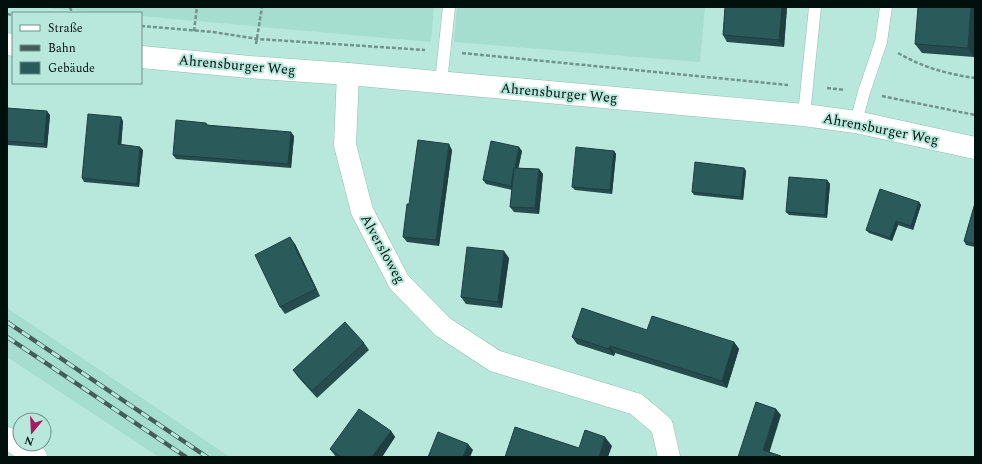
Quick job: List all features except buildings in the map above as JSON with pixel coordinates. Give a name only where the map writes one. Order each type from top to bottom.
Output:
[{"type":"street","name":"Ahrensburger Weg","points":[[142,57],[441,82],[804,115],[856,122],[975,148]]},
{"type":"street","name":"Alversloweg","points":[[348,74],[345,145],[362,210],[399,282],[443,327],[495,361],[636,404],[662,426],[669,457]]},
{"type":"street","points":[[7,438],[36,457]]},
{"type":"lane","points":[[441,82],[449,7]]},
{"type":"lane","points":[[804,115],[815,7]]},
{"type":"lane","points":[[856,122],[864,92],[881,42],[886,7]]},
{"type":"path","points":[[194,31],[197,7]]},
{"type":"path","points":[[249,67],[258,39],[262,7]]},
{"type":"path","points":[[142,26],[258,39],[444,51],[864,92],[975,115]]},
{"type":"path","points":[[881,42],[904,56],[930,68],[952,75],[975,78]]},
{"type":"shaded area","points":[[35,7],[434,7],[431,42],[142,16],[142,12],[91,12]]},
{"type":"shaded area","points":[[457,7],[705,7],[700,62],[454,42]]},
{"type":"shaded area","points":[[7,308],[230,457],[159,457],[7,357]]},
{"type":"railway","points":[[7,322],[207,457]]},
{"type":"railway","points":[[7,337],[186,457]]}]
